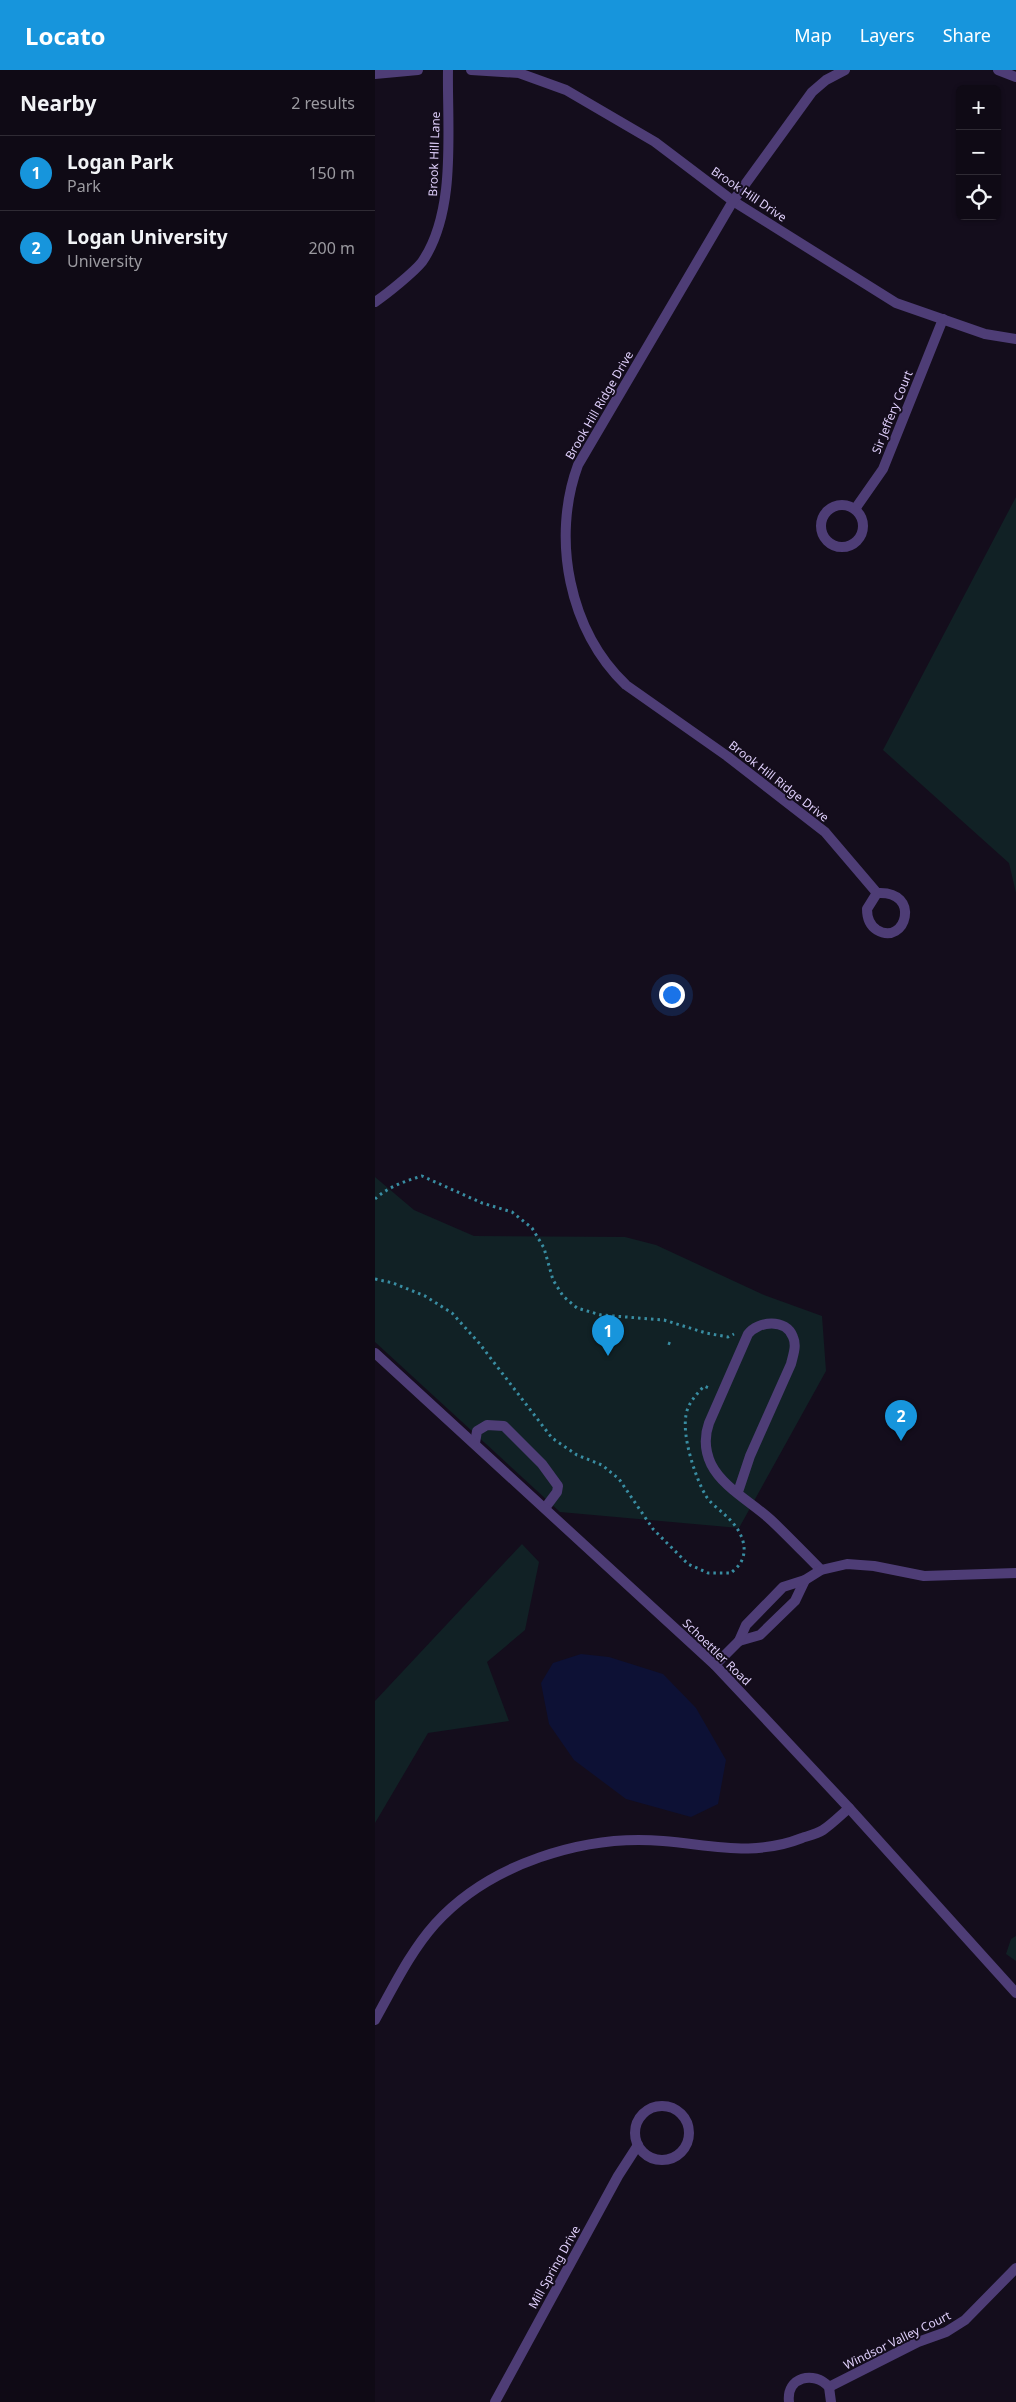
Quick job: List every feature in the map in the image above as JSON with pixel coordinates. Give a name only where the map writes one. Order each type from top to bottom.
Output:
[{"type":"street","points":[[375,74],[418,70]]},
{"type":"street","name":"Brook Hill Lane","points":[[375,302],[421,263],[433,242],[440,221],[447,193],[448,70]]},
{"type":"street","name":"Brook Hill Drive","points":[[471,70],[519,73],[566,90],[655,142],[733,200],[896,303],[985,334],[1016,339]]},
{"type":"street","name":"Brook Hill Ridge Drive","points":[[845,70],[826,80],[812,92],[733,200],[578,466],[570,485],[566,509],[565,558],[580,613],[590,637],[616,675],[626,685],[727,756],[825,832],[877,893]]},
{"type":"street","points":[[998,70],[1016,78]]},
{"type":"street","name":"Sir Jeffery Court","points":[[855,509],[883,469],[943,319]]},
{"type":"street","points":[[837,505],[849,506],[855,509],[862,520],[861,534],[858,539],[852,544],[839,547],[827,541],[821,530],[822,517],[825,512],[837,505]]},
{"type":"street","points":[[738,1492],[750,1456],[791,1364],[795,1349],[794,1338],[783,1327],[762,1323],[753,1327],[747,1334],[709,1423],[705,1434],[706,1445],[712,1465],[726,1483],[773,1522],[821,1570]]},
{"type":"street","name":"Schoettler Road","points":[[375,1353],[715,1665],[849,1808],[1016,1993]]},
{"type":"street","points":[[475,1443],[477,1431],[487,1425],[504,1426],[542,1464],[558,1486],[557,1492],[545,1508]]},
{"type":"street","points":[[715,1665],[739,1641],[746,1626],[783,1587],[805,1580],[821,1570],[847,1564],[874,1566],[924,1576],[1016,1574]]},
{"type":"street","points":[[739,1641],[759,1635],[795,1601],[805,1580]]},
{"type":"street","points":[[375,2020],[408,1962],[435,1924],[454,1906],[492,1880],[533,1860],[560,1850],[613,1840],[662,1841],[751,1849],[781,1847],[822,1830],[849,1808]]},
{"type":"street","name":"Mill Spring Drive","points":[[495,2402],[618,2176],[638,2145],[636,2126],[646,2111],[655,2107],[673,2109],[687,2121],[689,2139],[681,2153],[673,2158],[657,2160],[642,2152],[638,2145]]},
{"type":"street","name":"Windsor Valley Court","points":[[829,2387],[918,2342],[946,2332],[965,2320],[1016,2268]]},
{"type":"street","points":[[789,2402],[789,2392],[793,2386],[804,2378],[818,2378],[829,2387],[831,2402]]},
{"type":"path","points":[[375,1199],[382,1193],[422,1176],[482,1203],[512,1212],[532,1228],[544,1248],[553,1280],[563,1296],[577,1308],[601,1315],[665,1320],[707,1333],[728,1337],[753,1327]]},
{"type":"path","points":[[375,1279],[393,1283],[425,1296],[452,1313],[479,1343],[551,1438],[577,1455],[602,1465],[619,1479],[653,1528],[688,1564],[708,1573],[731,1573],[741,1562],[744,1545],[741,1533],[727,1516],[706,1498],[694,1467],[686,1438],[686,1415],[693,1398],[703,1386],[721,1393]]},
{"type":"path","points":[[668,1343],[673,1345]]},
{"type":"shaded area","points":[[1016,497],[1016,893],[1009,863],[883,750]]},
{"type":"shaded area","points":[[375,1177],[414,1210],[474,1236],[625,1237],[656,1245],[764,1295],[822,1316],[826,1371],[739,1528],[560,1512],[375,1342]]},
{"type":"shaded area","points":[[522,1544],[539,1562],[525,1630],[487,1662],[509,1721],[428,1733],[375,1823],[375,1701]]},
{"type":"shaded area","points":[[581,1654],[609,1657],[663,1674],[696,1708],[726,1760],[718,1804],[691,1817],[626,1799],[574,1760],[549,1724],[541,1683],[553,1663]]},
{"type":"shaded area","points":[[1016,1936],[1016,1961],[1006,1954],[1011,1939]]},
{"type":"place","name":"Logan Park","points":[[608,1356]]},
{"type":"place","name":"Logan University","points":[[901,1441]]}]
